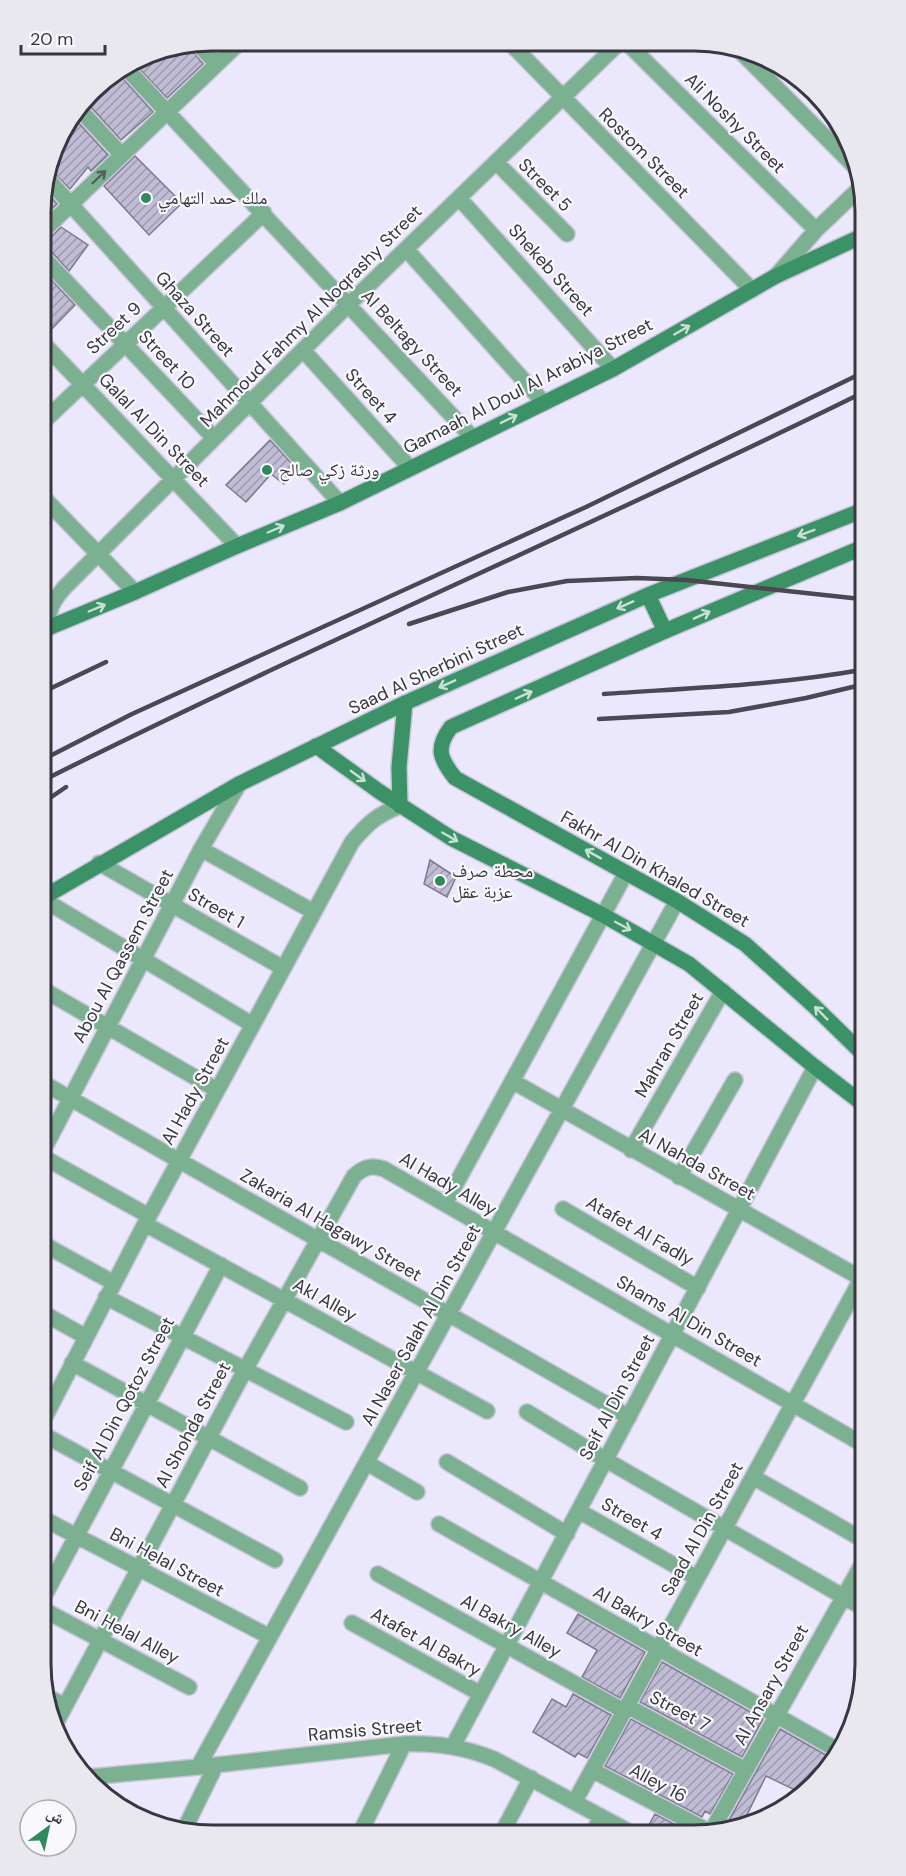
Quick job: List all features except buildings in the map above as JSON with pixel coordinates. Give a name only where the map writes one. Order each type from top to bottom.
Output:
[{"type":"main road","name":"Gamaah Al Doul Al Arabiya Street","points":[[51,627],[340,503],[613,369],[776,276],[855,239]]},
{"type":"main road","name":"Saad Al Sherbini Street","points":[[51,894],[99,863],[239,784],[405,703],[648,595],[855,514]]},
{"type":"main road","points":[[648,595],[665,631],[855,551]]},
{"type":"main road","name":"Fakhr Al Din Khaled Street","points":[[665,631],[451,727],[440,749],[444,764],[455,778],[677,901],[744,944],[855,1046]]},
{"type":"main road","points":[[400,806],[399,767],[405,703]]},
{"type":"main road","points":[[316,746],[400,806],[451,838],[603,915],[689,964],[855,1098]]},
{"type":"street","points":[[205,51],[217,64]]},
{"type":"street","points":[[51,223],[231,51]]},
{"type":"street","name":"Rostom Street","points":[[518,51],[752,290]]},
{"type":"street","name":"Mahmoud Fahmy Al Noqrashy Street","points":[[51,605],[98,554],[349,304],[612,51]]},
{"type":"street","name":"Ali Noshy Street","points":[[635,51],[816,230]]},
{"type":"street","points":[[751,62],[844,156]]},
{"type":"street","name":"Al Beltagy Street","points":[[131,73],[472,437]]},
{"type":"street","points":[[84,114],[123,155]]},
{"type":"street","name":"Street 5","points":[[496,162],[567,234]]},
{"type":"street","name":"Ghaza Street","points":[[53,185],[340,503]]},
{"type":"street","points":[[776,276],[816,230],[854,194]]},
{"type":"street","name":"Shekeb Street","points":[[459,198],[613,369]]},
{"type":"street","name":"Street 9","points":[[51,414],[264,213]]},
{"type":"street","points":[[406,249],[544,403]]},
{"type":"street","name":"Street 10","points":[[51,266],[214,438]]},
{"type":"street","name":"Street 4","points":[[303,350],[410,468]]},
{"type":"street","name":"Galal Al Din Street","points":[[51,351],[237,546]]},
{"type":"street","points":[[51,505],[135,592]]},
{"type":"street","name":"Abou Al Qassem Street","points":[[51,1136],[201,849],[239,784]]},
{"type":"street","name":"Al Hady Street","points":[[51,1395],[72,1363],[352,842],[368,823],[382,813],[400,806]]},
{"type":"street","points":[[201,849],[314,912]]},
{"type":"street","name":"Street 1","points":[[99,863],[283,968]]},
{"type":"street","points":[[445,1204],[626,873]]},
{"type":"street","name":"Al Naser Salah Al Din Street","points":[[198,1767],[677,901]]},
{"type":"street","points":[[51,903],[253,1024]]},
{"type":"street","name":"Mahran Street","points":[[631,1150],[723,991]]},
{"type":"street","points":[[51,994],[217,1090]]},
{"type":"street","name":"Seif Al Din Street","points":[[453,1746],[815,1067]]},
{"type":"street","points":[[679,1177],[735,1080]]},
{"type":"street","name":"Al Nahda Street","points":[[512,1081],[679,1177],[855,1274]]},
{"type":"street","name":"Zakaria Al Hagawy Street","points":[[51,1088],[628,1417]]},
{"type":"street","name":"Akl Alley","points":[[51,1162],[220,1265],[487,1411]]},
{"type":"street","name":"Al Shohda Street","points":[[60,1717],[208,1437],[354,1176],[362,1169],[373,1166],[384,1168]]},
{"type":"street","name":"Al Hady Alley","points":[[384,1168],[494,1232]]},
{"type":"street","name":"Atafet Al Fadly","points":[[563,1209],[698,1288]]},
{"type":"street","name":"Shams Al Din Street","points":[[494,1232],[855,1440]]},
{"type":"street","points":[[51,1248],[114,1283]]},
{"type":"street","name":"Seif Al Din Qotoz Street","points":[[51,1584],[220,1265]]},
{"type":"street","name":"Saad Al Din Street","points":[[575,1802],[855,1292]]},
{"type":"street","points":[[106,1298],[346,1422]]},
{"type":"street","points":[[51,1317],[86,1337]]},
{"type":"street","points":[[72,1363],[300,1488]]},
{"type":"street","points":[[528,1412],[606,1460],[855,1603]]},
{"type":"street","points":[[51,1439],[275,1560]]},
{"type":"street","points":[[447,1462],[567,1534]]},
{"type":"street","points":[[367,1463],[417,1492]]},
{"type":"street","points":[[753,1477],[855,1535]]},
{"type":"street","name":"Street 4","points":[[579,1510],[697,1578]]},
{"type":"street","name":"Bni Helal Street","points":[[51,1523],[270,1637]]},
{"type":"street","name":"Al Bakry Street","points":[[439,1524],[832,1747]]},
{"type":"street","name":"Al Bakry Alley","points":[[378,1574],[507,1646],[626,1708]]},
{"type":"street","name":"Al Ansary Street","points":[[715,1824],[855,1577]]},
{"type":"street","name":"Bni Helal Alley","points":[[51,1614],[189,1687]]},
{"type":"street","name":"Atafet Al Bakry","points":[[352,1623],[480,1694]]},
{"type":"street","points":[[55,1701],[65,1706]]},
{"type":"street","name":"Street 7","points":[[626,1708],[746,1770]]},
{"type":"street","name":"Ramsis Street","points":[[96,1776],[429,1743],[472,1750],[575,1802],[598,1823]]},
{"type":"street","points":[[364,1825],[404,1744]]},
{"type":"street","points":[[187,1823],[216,1765]]},
{"type":"street","name":"Alley 16","points":[[592,1770],[696,1825]]},
{"type":"street","points":[[506,1825],[531,1778]]},
{"type":"railway","points":[[51,755],[132,714],[586,507],[855,376]]},
{"type":"railway","points":[[51,777],[247,681],[855,396]]},
{"type":"railway","points":[[409,624],[508,592],[567,581],[637,578],[686,580],[855,598]]},
{"type":"railway","points":[[51,688],[106,662]]},
{"type":"railway","points":[[604,694],[765,683],[855,671]]},
{"type":"railway","points":[[599,719],[729,712],[855,686]]},
{"type":"railway","points":[[51,797],[66,787]]},
{"type":"place","name":"ملك حمد التهامي","points":[[146,198]]},
{"type":"place","name":"ورثة زكي صالح","points":[[267,470]]},
{"type":"place","name":"محطة صرف عزبة عقل","points":[[440,881]]}]
